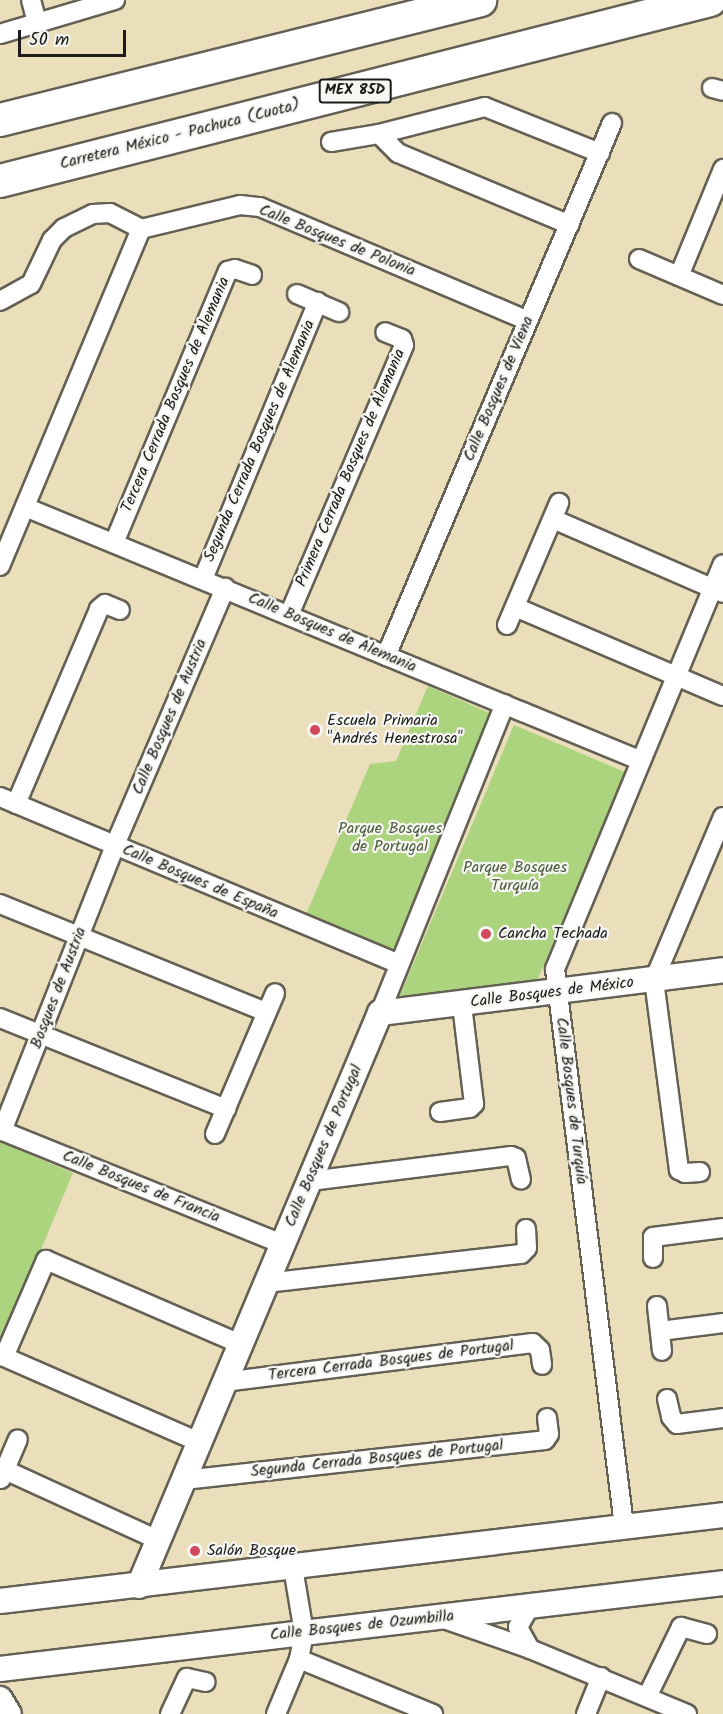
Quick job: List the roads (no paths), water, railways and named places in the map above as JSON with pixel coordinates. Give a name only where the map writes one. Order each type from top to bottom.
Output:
[{"type":"highway","points":[[0,120],[480,0]]},
{"type":"highway","name":"Carretera México - Pachuca (Cuota)","points":[[0,181],[710,0]]},
{"type":"main road","name":"Calle Bosques de México","points":[[380,1013],[462,1005],[723,970]]},
{"type":"main road","name":"Calle Bosques de Portugal","points":[[139,1586],[380,1013]]},
{"type":"main road","points":[[0,1601],[723,1515]]},
{"type":"main road","name":"Calle Bosques de Ozumbilla","points":[[0,1669],[723,1584]]},
{"type":"main road","points":[[0,1700],[9,1714]]},
{"type":"street","points":[[31,0],[37,23]]},
{"type":"street","points":[[0,34],[115,0]]},
{"type":"street","points":[[331,142],[379,134],[485,107],[600,153]]},
{"type":"street","name":"Calle Bosques de Viena","points":[[386,656],[612,123]]},
{"type":"street","points":[[379,134],[398,153],[570,225]]},
{"type":"street","points":[[679,276],[719,190],[723,169]]},
{"type":"street","name":"Calle Bosques de Polonia","points":[[141,229],[240,205],[260,207],[528,321]]},
{"type":"street","points":[[0,301],[31,284],[52,240],[64,228],[93,214],[110,213],[141,229],[0,566]]},
{"type":"street","points":[[639,259],[723,295]]},
{"type":"street","name":"Tercera Cerrada Bosques de Alemania","points":[[114,543],[228,271],[235,269],[252,274]]},
{"type":"street","name":"Segunda Cerrada Bosques de Alemania","points":[[297,294],[339,312]]},
{"type":"street","name":"Segunda Cerrada Bosques de Alemania","points":[[202,579],[318,302]]},
{"type":"street","name":"Primera Cerrada Bosques de Alemania","points":[[289,615],[404,345],[402,339],[385,332]]},
{"type":"street","name":"Calle Bosques de Alemania","points":[[25,507],[639,760]]},
{"type":"street","points":[[507,625],[556,511],[717,590]]},
{"type":"street","name":"Calle Bosques de Turquía","points":[[624,1526],[555,969],[639,760],[675,676],[717,590],[723,564]]},
{"type":"street","name":"Calle Bosques de Austria","points":[[115,845],[225,588]]},
{"type":"street","points":[[8,801],[99,609],[105,604],[120,610]]},
{"type":"street","points":[[515,607],[723,696]]},
{"type":"street","name":"Calle Bosques de Portugal","points":[[380,1013],[505,704]]},
{"type":"street","name":"Calle Bosques de España","points":[[8,801],[400,964]]},
{"type":"street","points":[[700,1172],[685,1173],[679,1170],[654,980],[723,817]]},
{"type":"street","name":"Bosques de Austria","points":[[1,1130],[41,1036],[115,845]]},
{"type":"street","points":[[0,904],[266,1012]]},
{"type":"street","points":[[215,1134],[275,993]]},
{"type":"street","points":[[440,1112],[470,1108],[474,1104],[462,1005]]},
{"type":"street","points":[[0,1018],[226,1108]]},
{"type":"street","name":"Calle Bosques de Francia","points":[[1,1130],[282,1244]]},
{"type":"street","points":[[310,1181],[511,1156],[516,1158],[521,1179]]},
{"type":"street","points":[[653,1258],[653,1237],[723,1228]]},
{"type":"street","points":[[266,1283],[521,1254],[527,1248],[526,1229]]},
{"type":"street","points":[[199,1442],[4,1357],[46,1260],[240,1344]]},
{"type":"street","points":[[657,1306],[662,1351]]},
{"type":"street","points":[[660,1331],[723,1323]]},
{"type":"street","name":"Tercera Cerrada Bosques de Portugal","points":[[224,1382],[533,1343],[540,1350],[542,1365]]},
{"type":"street","points":[[667,1399],[670,1417],[677,1424],[723,1418]]},
{"type":"street","name":"Segunda Cerrada Bosques de Portugal","points":[[184,1480],[545,1440],[549,1434],[547,1418]]},
{"type":"street","points":[[18,1439],[2,1475],[158,1540]]},
{"type":"street","points":[[276,1714],[299,1659],[304,1633],[293,1567]]},
{"type":"street","points":[[530,1606],[518,1627],[530,1649]]},
{"type":"street","points":[[441,1618],[530,1649],[687,1714]]},
{"type":"street","points":[[647,1697],[681,1627],[707,1634]]},
{"type":"street","points":[[299,1659],[433,1714]]},
{"type":"street","points":[[586,1714],[601,1677]]},
{"type":"street","points":[[170,1714],[187,1678],[206,1682]]},
{"type":"place","name":"Escuela Primaria \"Andrés Henestrosa\"","points":[[315,730]]},
{"type":"place","name":"Cancha Techada","points":[[486,934]]},
{"type":"place","name":"Salón Bosque","points":[[195,1551]]},
{"type":"park label","name":"Parque Bosques de Portugal","points":[[390,838]]},
{"type":"park label","name":"Parque Bosques Turquía","points":[[515,877]]}]
